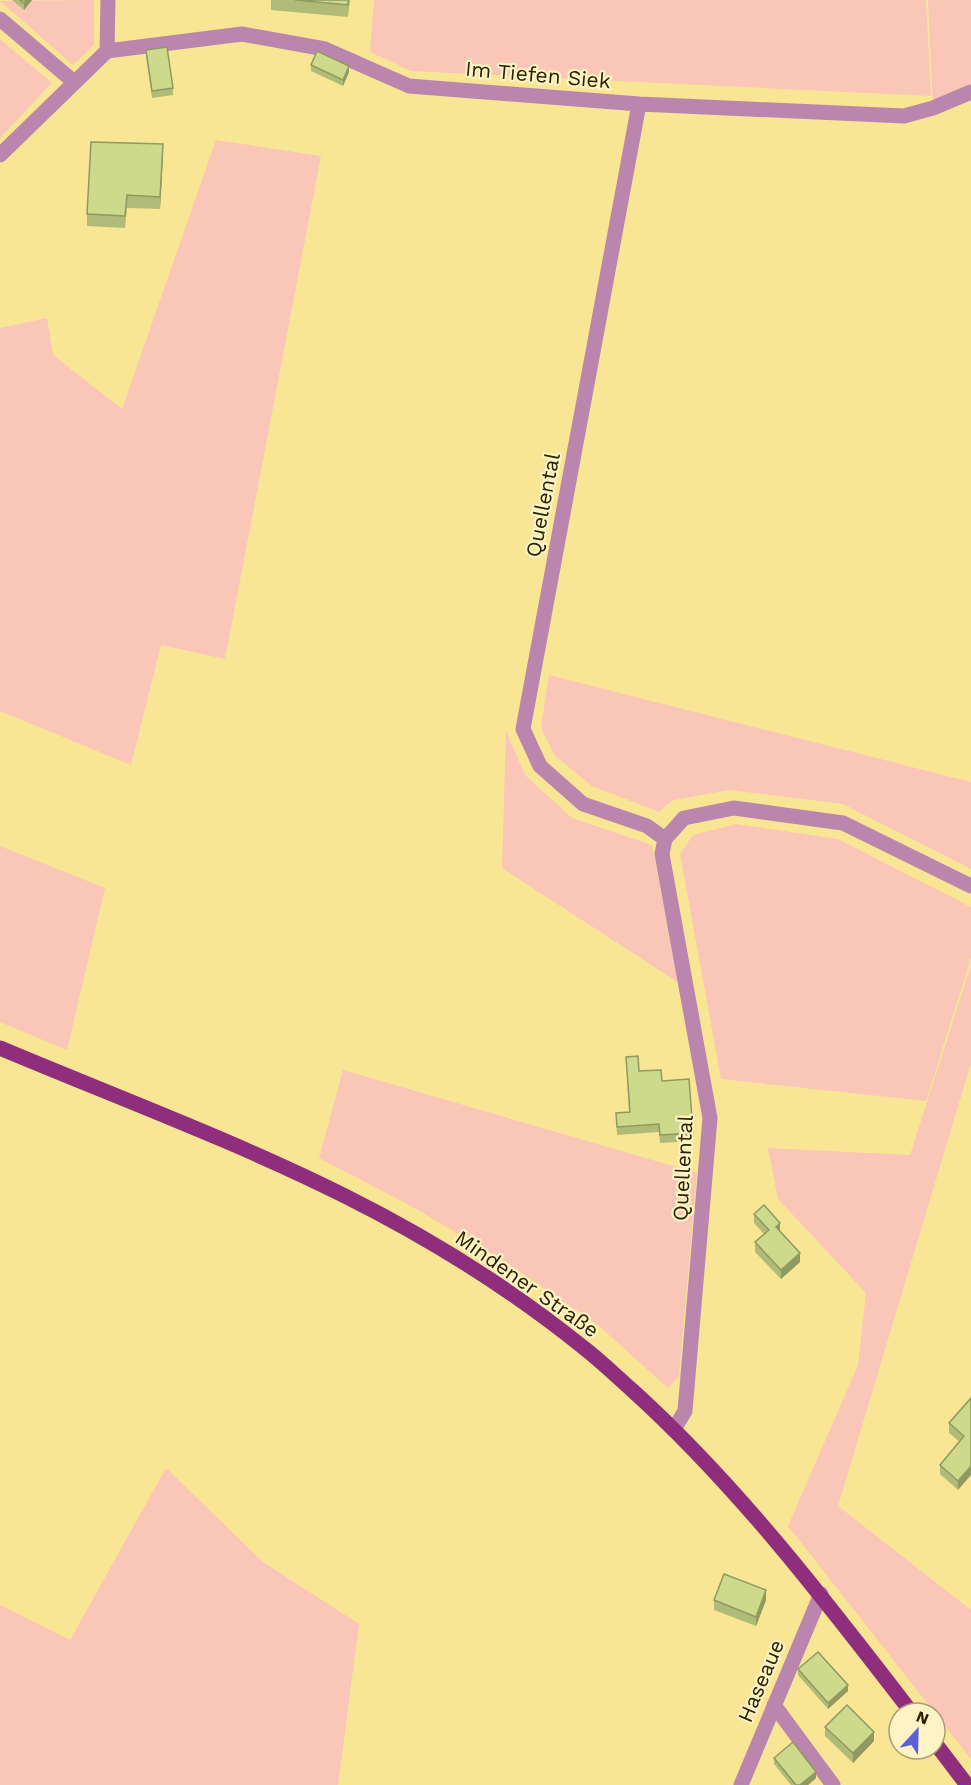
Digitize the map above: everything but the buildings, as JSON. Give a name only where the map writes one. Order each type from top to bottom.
[{"type":"main road","name":"Mindener Straße","points":[[0,1048],[253,1154],[346,1197],[434,1245],[518,1298],[586,1349],[674,1429],[821,1594],[903,1701]]},
{"type":"main road","points":[[947,1759],[967,1785]]},
{"type":"street","points":[[0,154],[107,51],[108,0]]},
{"type":"street","points":[[0,19],[74,82]]},
{"type":"street","name":"Im Tiefen Siek","points":[[107,51],[242,34],[326,49],[409,86],[639,104],[904,116],[933,108],[971,92]]},
{"type":"street","name":"Quellental","points":[[639,104],[523,729],[540,766],[583,804],[647,826],[665,839],[662,854],[710,1118],[685,1411],[674,1429]]},
{"type":"street","points":[[665,839],[684,818],[734,808],[843,823],[971,886]]},
{"type":"street","name":"Haseaue","points":[[741,1785],[821,1594]]},
{"type":"street","points":[[774,1705],[833,1785]]},
{"type":"shaded area","points":[[94,0],[94,45],[73,65],[0,1]]},
{"type":"shaded area","points":[[374,0],[926,0],[931,96],[411,71],[370,52]]},
{"type":"shaded area","points":[[928,0],[971,0],[971,92],[933,108]]},
{"type":"shaded area","points":[[0,39],[52,83],[0,138]]},
{"type":"shaded area","points":[[216,140],[321,156],[225,659],[161,645],[131,765],[0,711],[0,328],[47,318],[53,355],[122,409]]},
{"type":"shaded area","points":[[549,675],[971,782],[971,869],[843,804],[729,790],[673,800],[659,812],[592,786],[554,755],[541,727]]},
{"type":"shaded area","points":[[506,731],[525,775],[572,818],[652,845],[679,983],[502,868]]},
{"type":"shaded area","points":[[736,824],[838,839],[971,907],[971,958],[926,1101],[721,1079],[680,854],[693,835]]},
{"type":"shaded area","points":[[0,846],[105,888],[67,1050],[0,1022]]},
{"type":"shaded area","points":[[971,965],[971,1063],[838,1506],[971,1610],[971,1759],[947,1728],[947,1701],[925,1701],[788,1526],[858,1365],[866,1293],[778,1199],[768,1148],[910,1155]]},
{"type":"shaded area","points":[[343,1070],[697,1173],[679,1376],[668,1388],[599,1326],[504,1261],[411,1206],[319,1158]]},
{"type":"shaded area","points":[[166,1468],[263,1562],[359,1624],[338,1785],[0,1785],[0,1605],[70,1640]]}]
